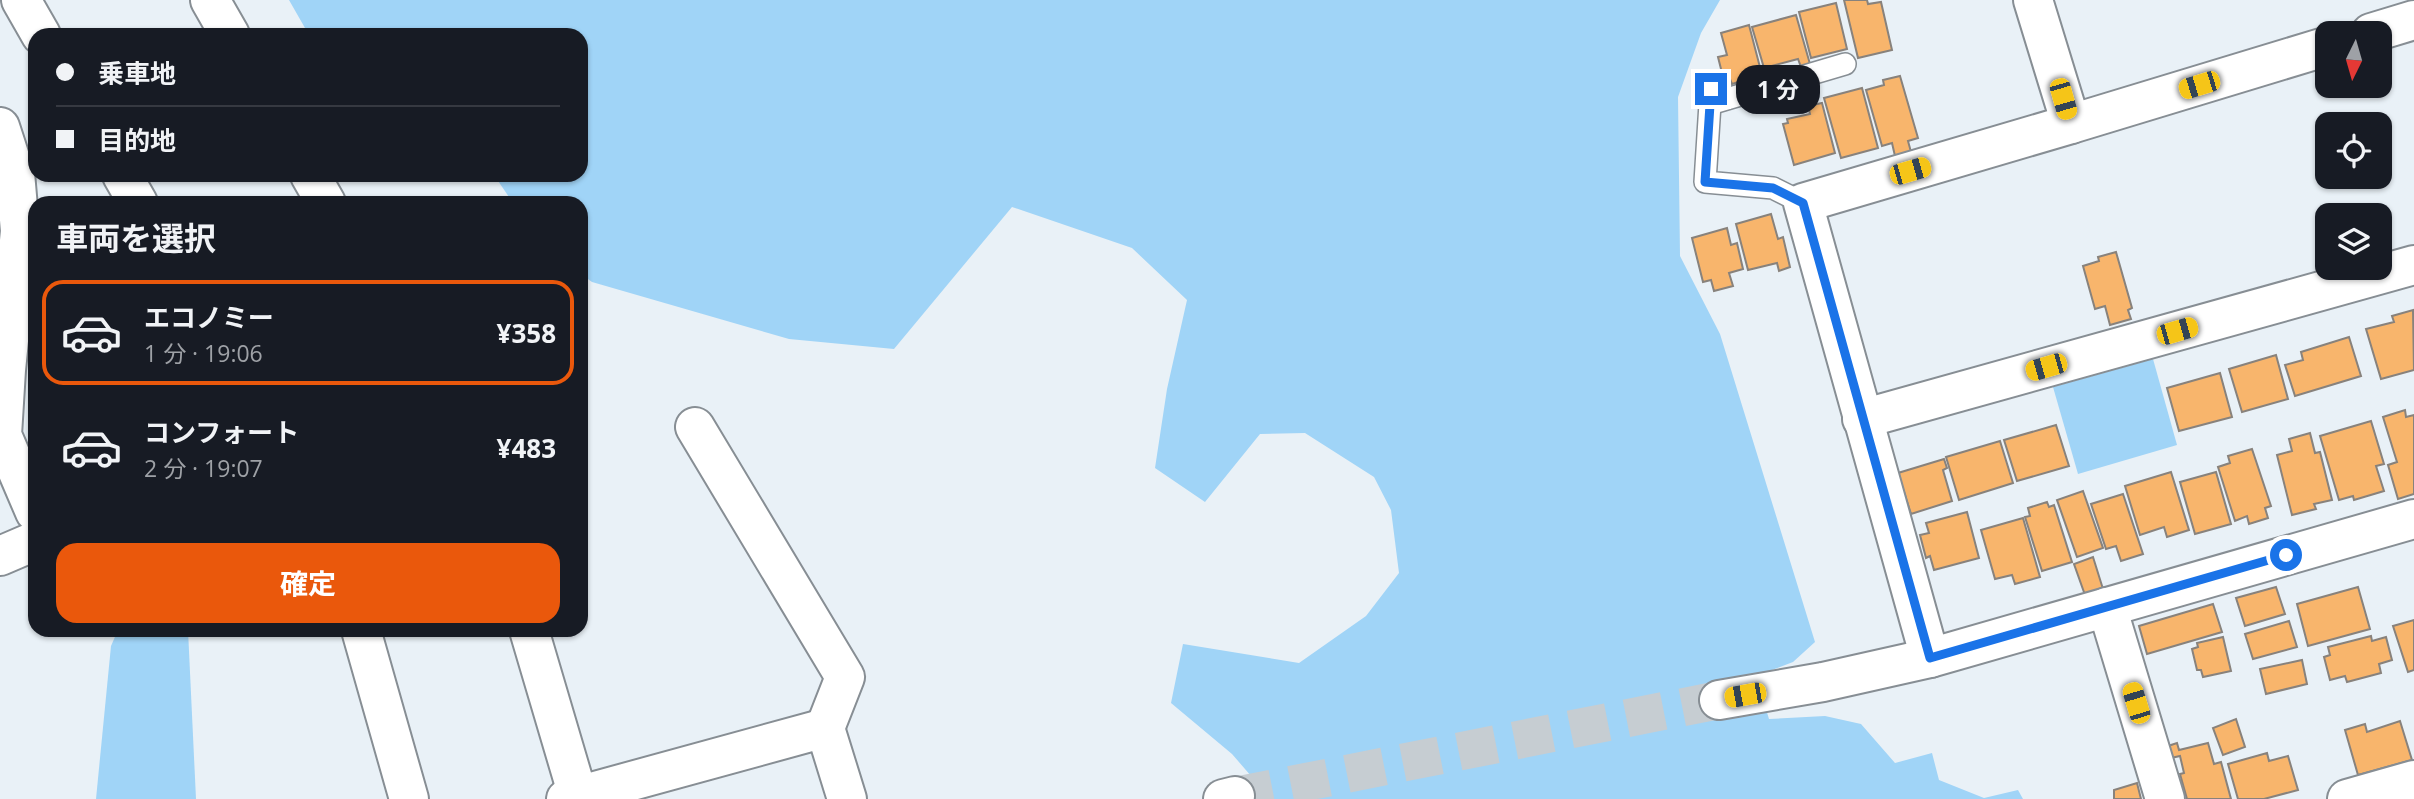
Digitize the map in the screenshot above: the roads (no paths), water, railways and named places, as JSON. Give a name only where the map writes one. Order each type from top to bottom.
[{"type":"street","points":[[21,0],[37,28]]},
{"type":"street","points":[[210,0],[226,28]]},
{"type":"street","points":[[2034,0],[2071,124]]},
{"type":"street","points":[[2392,27],[2414,20]]},
{"type":"street","points":[[1930,658],[1861,419],[1803,203],[2315,50]]},
{"type":"street","points":[[0,127],[15,173],[20,231],[2,435],[28,496]]},
{"type":"street","points":[[1861,419],[2414,265]]},
{"type":"street","points":[[695,427],[845,677],[825,728],[847,799]]},
{"type":"street","points":[[1719,700],[1823,682],[1930,658],[2414,519]]},
{"type":"street","points":[[0,556],[28,544]]},
{"type":"street","points":[[2107,607],[2165,799]]},
{"type":"street","points":[[362,637],[409,799]]},
{"type":"street","points":[[531,637],[572,797],[825,728]]},
{"type":"street","points":[[2347,799],[2414,780]]},
{"type":"lane","points":[[1803,203],[1773,188],[1705,182],[1711,97],[1845,64]]},
{"type":"tunnel","points":[[1235,796],[1719,700]]}]
